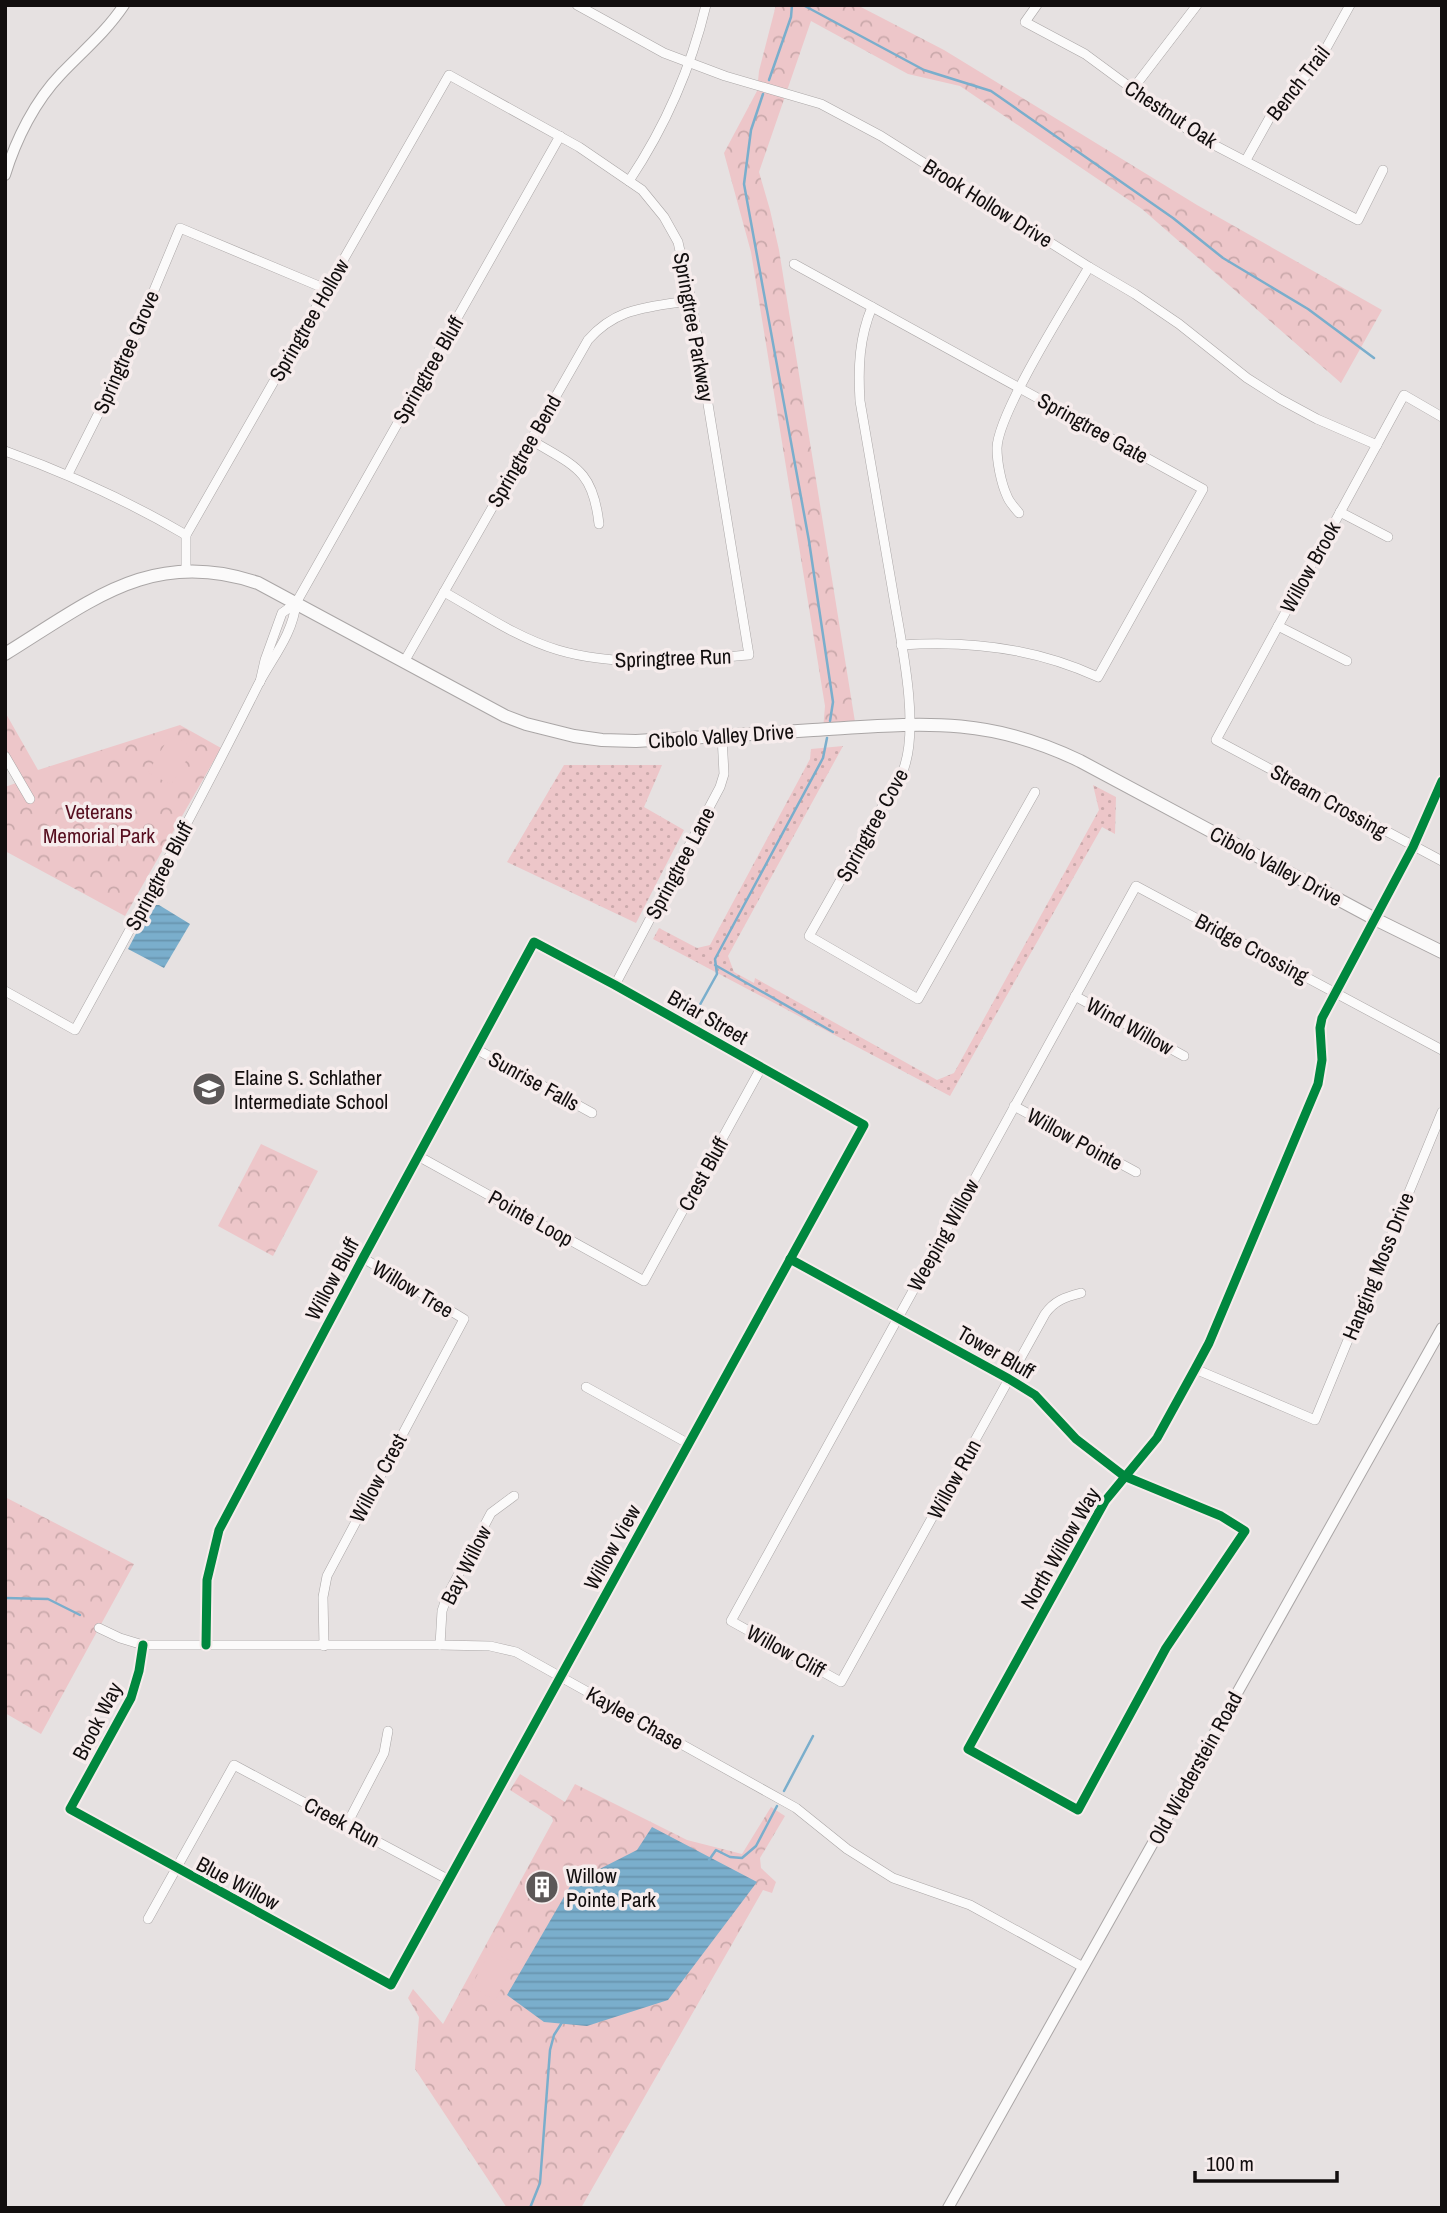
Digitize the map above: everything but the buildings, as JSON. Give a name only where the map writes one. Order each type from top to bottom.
[{"type":"main road","name":"Cibolo Valley Drive","points":[[5,654],[100,596],[127,583],[152,575],[186,570],[239,576],[258,583],[486,707],[550,731],[601,740],[636,741],[911,724],[949,724],[1008,733],[1050,747],[1442,952]]},
{"type":"street","points":[[5,175],[25,128],[49,88],[95,42],[124,5]]},
{"type":"street","name":"Brook Hollow Drive","points":[[577,5],[648,45],[690,63],[802,97],[844,115],[1135,294],[1280,399],[1317,419],[1377,445]]},
{"type":"street","points":[[629,181],[653,143],[690,63],[706,5]]},
{"type":"street","name":"Chestnut Oak","points":[[1037,5],[1025,22],[1085,54],[1195,135],[1358,220],[1383,170]]},
{"type":"street","points":[[1132,90],[1197,5]]},
{"type":"street","name":"Bench Trail","points":[[1246,160],[1274,110],[1318,63],[1350,5]]},
{"type":"street","name":"Springtree Parkway","points":[[449,75],[560,136],[629,181],[654,205],[675,235],[691,300],[748,655]]},
{"type":"street","name":"Springtree Hollow","points":[[186,570],[186,535],[449,75]]},
{"type":"street","name":"Springtree Bluff","points":[[5,991],[75,1030],[230,745],[260,682],[282,613],[296,603],[560,136]]},
{"type":"street","name":"Springtree Grove","points":[[68,474],[122,367],[180,228],[326,289]]},
{"type":"street","name":"Springtree Gate","points":[[794,264],[1203,489],[1098,677],[1066,663],[1013,650],[940,642],[901,645]]},
{"type":"street","points":[[1019,513],[1006,496],[997,447],[1001,430],[1021,388],[1089,267]]},
{"type":"street","name":"Springtree Bend","points":[[404,662],[588,340],[601,325],[628,312],[691,300]]},
{"type":"street","name":"Springtree Cove","points":[[872,307],[861,342],[858,377],[860,401],[901,645],[911,724],[911,750],[904,768],[809,936],[918,999],[1035,792]]},
{"type":"street","name":"Willow Brook","points":[[1216,740],[1404,395],[1442,417]]},
{"type":"street","points":[[531,440],[573,466],[587,479],[596,498],[599,524]]},
{"type":"street","points":[[5,451],[68,474],[154,516],[186,535]]},
{"type":"street","points":[[1340,512],[1388,537]]},
{"type":"street","name":"Springtree Run","points":[[444,592],[498,623],[544,645],[583,656],[629,661],[748,655]]},
{"type":"street","points":[[1278,626],[1347,661]]},
{"type":"street","name":"Springtree Lane","points":[[615,985],[720,788],[724,774],[722,736]]},
{"type":"street","name":"Stream Crossing","points":[[1216,740],[1442,862]]},
{"type":"street","points":[[5,756],[30,799]]},
{"type":"street","name":"North Willow Way","points":[[1245,1531],[1166,1648],[1078,1810],[968,1749],[1105,1501],[1157,1438],[1214,1331],[1318,1084],[1322,1060],[1322,1018],[1413,847],[1442,780]]},
{"type":"street","name":"Bridge Crossing","points":[[1136,886],[1442,1050]]},
{"type":"street","name":"Weeping Willow","points":[[731,1621],[1136,886]]},
{"type":"street","name":"Briar Street","points":[[534,942],[863,1125]]},
{"type":"street","name":"Willow Bluff","points":[[206,1645],[207,1580],[219,1530],[362,1258],[534,942]]},
{"type":"street","name":"Wind Willow","points":[[1075,996],[1184,1056]]},
{"type":"street","name":"Sunrise Falls","points":[[476,1049],[592,1113]]},
{"type":"street","name":"Crest Bluff","points":[[644,1281],[761,1068]]},
{"type":"street","name":"Willow Pointe","points":[[1014,1106],[1136,1172]]},
{"type":"street","name":"Hanging Moss Drive","points":[[1195,1369],[1315,1420],[1442,1112]]},
{"type":"street","name":"Willow View","points":[[391,1985],[863,1125]]},
{"type":"street","name":"Pointe Loop","points":[[418,1156],[644,1281]]},
{"type":"street","name":"Willow Tree","points":[[362,1258],[464,1319]]},
{"type":"street","name":"Tower Bluff","points":[[790,1259],[1035,1395],[1076,1439],[1124,1476],[1221,1516],[1245,1531]]},
{"type":"street","name":"Willow Run","points":[[841,1682],[1050,1306],[1061,1298],[1081,1293]]},
{"type":"street","name":"Willow Crest","points":[[324,1646],[323,1597],[327,1576],[464,1319]]},
{"type":"street","name":"Old Wiederstein Road","points":[[948,2208],[1442,1328]]},
{"type":"street","points":[[586,1387],[689,1444]]},
{"type":"street","name":"Bay Willow","points":[[440,1645],[442,1611],[446,1596],[491,1513],[514,1496]]},
{"type":"street","name":"Willow Cliff","points":[[731,1621],[841,1682]]},
{"type":"street","name":"Kaylee Chase","points":[[99,1628],[143,1645],[440,1645],[503,1648],[516,1652],[788,1803],[848,1849],[892,1878],[970,1905],[1083,1967]]},
{"type":"street","name":"Brook Way","points":[[70,1809],[131,1698],[143,1645]]},
{"type":"street","points":[[347,1824],[384,1753],[387,1731]]},
{"type":"street","name":"Creek Run","points":[[176,1869],[234,1765],[449,1880]]},
{"type":"street","name":"Blue Willow","points":[[70,1809],[391,1985]]},
{"type":"street","points":[[148,1919],[176,1869]]},
{"type":"green space","points":[[776,5],[857,5],[944,50],[1197,205],[1382,310],[1341,383],[1142,209],[960,86],[908,74],[811,21],[759,172],[779,250],[856,728],[823,730],[825,706],[751,252],[724,153],[757,91],[759,71]]},
{"type":"green space","name":"Veterans Memorial Park","points":[[5,712],[38,770],[180,725],[221,748],[125,916],[5,851],[5,787],[16,783],[5,765]]},
{"type":"green space","points":[[171,734],[194,748],[171,785],[148,772]]},
{"type":"green space","points":[[843,746],[728,956],[734,972],[754,983],[755,978],[937,1080],[954,1073],[1099,810],[1093,785],[1116,797],[1115,834],[1102,827],[950,1096],[653,939],[659,928],[697,948],[710,945],[810,759],[811,749]]},
{"type":"green space","points":[[564,765],[662,765],[644,807],[684,830],[636,923],[507,862]]},
{"type":"green space","points":[[261,1144],[318,1171],[273,1256],[218,1226]]},
{"type":"green space","points":[[5,1497],[134,1564],[41,1734],[5,1713]]},
{"type":"green space","points":[[520,1774],[565,1802],[575,1784],[687,1840],[742,1854],[771,1807],[785,1816],[760,1858],[761,1868],[776,1882],[772,1893],[763,1890],[581,2208],[507,2208],[415,2069],[419,2017],[408,1998],[413,1989],[443,2024],[553,1821],[552,1817],[510,1790]]},
{"type":"green space","points":[[490,1951],[515,1963],[495,2000],[471,1987]]},
{"type":"water","points":[[151,905],[159,905],[190,924],[164,968],[128,949]]},
{"type":"water","points":[[652,1827],[757,1882],[668,2000],[587,2026],[544,2022],[507,1995],[572,1883],[637,1850]]},
{"type":"waterway","points":[[769,80],[791,17],[792,5]]},
{"type":"waterway","points":[[803,5],[924,70],[991,91],[1173,218],[1223,258],[1308,309],[1374,358]]},
{"type":"waterway","points":[[763,94],[751,130],[744,184],[809,541],[833,702],[830,721]]},
{"type":"waterway","points":[[692,1019],[717,974],[715,959],[823,758],[827,738]]},
{"type":"waterway","points":[[715,965],[833,1032]]},
{"type":"waterway","points":[[5,1598],[48,1599],[80,1615]]},
{"type":"waterway","points":[[784,1791],[813,1736]]},
{"type":"waterway","points":[[709,1860],[716,1850],[730,1857],[742,1858],[756,1846],[777,1806]]},
{"type":"waterway","points":[[530,2208],[540,2183],[550,2050],[554,2035],[563,2021]]},
{"type":"cycle path","points":[[790,1259],[1035,1395],[1076,1439],[1124,1476],[1221,1516],[1245,1531],[1166,1648],[1078,1810],[968,1749],[1105,1501],[1157,1438],[1209,1343],[1318,1084],[1322,1060],[1322,1018],[1413,847],[1442,781]]},
{"type":"cycle path","points":[[143,1645],[131,1698],[70,1809],[391,1985],[864,1125],[534,942],[219,1530],[207,1580],[206,1645]]},
{"type":"place","name":"Elaine S. Schlather Intermediate School","points":[[209,1089]]},
{"type":"place","name":"Willow Pointe Park","points":[[542,1887]]}]
